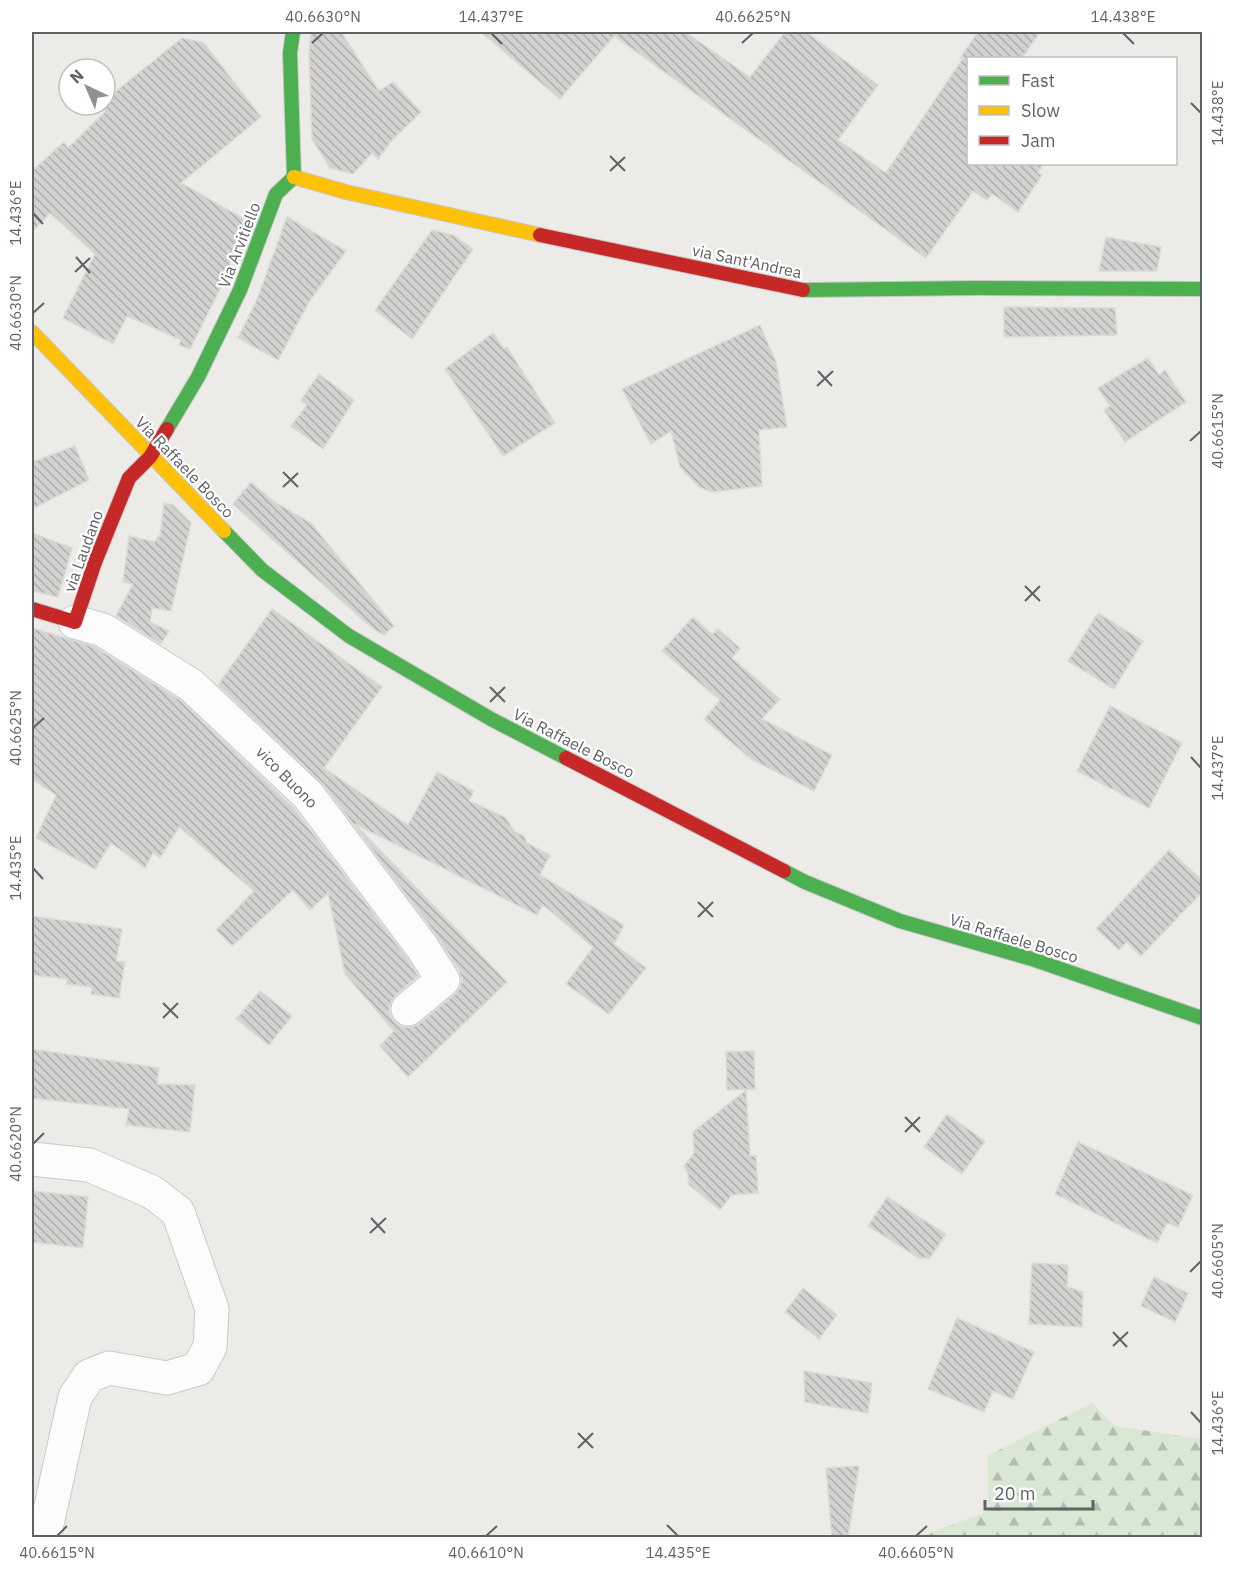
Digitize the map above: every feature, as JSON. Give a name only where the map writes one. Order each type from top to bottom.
[{"type":"street","points":[[293,32],[290,53],[294,177]]},
{"type":"street","name":"via Sant'Andrea","points":[[294,177],[346,192],[800,290],[1203,289]]},
{"type":"street","name":"Via Arvitiello","points":[[150,457],[198,377],[240,290],[276,194],[294,177]]},
{"type":"street","name":"Via Raffaele Bosco","points":[[32,332],[150,457],[271,576],[349,636],[491,719],[805,882],[900,921],[1032,959],[1203,1018]]},
{"type":"street","name":"via Laudano","points":[[75,622],[95,562],[129,478],[150,457]]},
{"type":"street","points":[[32,609],[75,622]]},
{"type":"street","name":"vico Buono","points":[[75,622],[103,630],[191,685],[308,795],[423,947],[443,980],[408,1009]]},
{"type":"street","points":[[32,1159],[89,1165],[152,1192],[178,1212],[212,1309],[210,1347],[198,1369],[167,1378],[109,1368],[88,1376],[75,1397],[45,1533],[32,1537]]},
{"type":"green space","points":[[1092,1403],[1115,1426],[1202,1439],[1202,1537],[919,1537],[989,1511],[987,1456]]},
{"type":"building","points":[[311,32],[341,32],[379,91],[393,82],[421,112],[392,140],[378,159],[372,153],[353,174],[330,168],[312,139],[309,54]]},
{"type":"building","points":[[481,32],[685,32],[750,77],[785,32],[806,32],[878,85],[838,140],[886,173],[978,32],[1040,32],[1023,57],[967,57],[967,165],[1042,165],[1038,173],[1042,175],[1018,212],[992,194],[987,200],[973,191],[926,258],[614,36],[560,99]]},
{"type":"building","points":[[182,38],[204,43],[261,117],[181,183],[246,220],[223,283],[190,349],[179,345],[181,340],[127,316],[113,344],[63,318],[95,254],[50,213],[32,232],[32,171],[64,142],[68,148],[100,117],[117,117],[117,90]]},
{"type":"building","points":[[287,217],[346,251],[309,302],[278,360],[238,338],[258,297]]},
{"type":"building","points":[[432,230],[453,235],[473,249],[412,339],[375,310]]},
{"type":"building","points":[[1106,237],[1161,247],[1157,271],[1099,271]]},
{"type":"building","points":[[1004,307],[1115,308],[1117,335],[1004,337]]},
{"type":"building","points":[[760,325],[776,362],[787,427],[759,430],[762,486],[711,492],[699,487],[680,467],[671,431],[651,444],[622,389]]},
{"type":"building","points":[[493,333],[504,349],[507,347],[555,423],[503,456],[445,369]]},
{"type":"building","points":[[1148,358],[1159,375],[1165,370],[1186,402],[1125,442],[1104,410],[1110,406],[1098,388]]},
{"type":"building","points":[[319,374],[354,400],[323,449],[291,426],[307,405],[301,400]]},
{"type":"building","points":[[75,446],[89,480],[32,509],[32,462]]},
{"type":"building","points":[[251,482],[273,501],[311,523],[394,626],[384,635],[373,629],[233,504]]},
{"type":"building","points":[[164,503],[173,505],[191,523],[171,611],[152,608],[150,622],[169,631],[161,644],[116,616],[133,584],[123,582],[129,536],[155,542],[158,536],[160,537]]},
{"type":"building","points":[[32,533],[72,548],[58,597],[32,591]]},
{"type":"building","points":[[272,609],[382,687],[324,768],[408,825],[437,772],[474,791],[469,801],[505,817],[515,832],[524,836],[527,843],[550,855],[540,875],[624,925],[614,944],[646,968],[609,1014],[566,984],[593,947],[543,905],[537,915],[355,824],[507,982],[408,1077],[380,1046],[394,1031],[345,974],[328,893],[310,910],[293,890],[232,946],[216,930],[254,891],[179,827],[160,858],[153,853],[145,868],[111,843],[95,869],[36,838],[56,795],[32,779],[32,628],[95,647],[180,700],[294,808],[407,958],[418,976],[391,1002],[389,1012],[394,1021],[402,1027],[412,1027],[455,994],[460,988],[462,979],[459,970],[437,936],[323,784],[218,685]]},
{"type":"building","points":[[1098,613],[1143,641],[1114,689],[1068,661]]},
{"type":"building","points":[[693,617],[712,634],[718,629],[740,648],[732,658],[780,699],[762,719],[832,755],[814,791],[751,759],[704,719],[720,700],[662,651]]},
{"type":"building","points":[[1110,706],[1182,743],[1149,808],[1077,771]]},
{"type":"building","points":[[1169,850],[1203,881],[1203,891],[1141,956],[1127,942],[1119,950],[1096,929]]},
{"type":"building","points":[[32,916],[122,929],[116,961],[125,962],[119,998],[91,994],[92,987],[66,984],[67,979],[32,975]]},
{"type":"building","points":[[260,991],[292,1016],[269,1045],[236,1019]]},
{"type":"building","points":[[32,1049],[159,1068],[157,1084],[195,1085],[190,1132],[126,1125],[129,1109],[32,1098]]},
{"type":"building","points":[[754,1051],[755,1089],[727,1090],[726,1052]]},
{"type":"building","points":[[746,1090],[750,1156],[756,1156],[758,1193],[732,1195],[720,1210],[689,1185],[688,1174],[684,1166],[694,1153],[693,1132]]},
{"type":"building","points":[[947,1114],[985,1141],[962,1174],[924,1147]]},
{"type":"building","points":[[1078,1142],[1193,1195],[1178,1227],[1167,1223],[1157,1243],[1055,1194]]},
{"type":"building","points":[[32,1191],[88,1197],[83,1248],[32,1242]]},
{"type":"building","points":[[887,1197],[946,1234],[930,1258],[919,1258],[868,1226]]},
{"type":"building","points":[[1032,1263],[1068,1265],[1067,1287],[1083,1292],[1082,1327],[1029,1324]]},
{"type":"building","points":[[1154,1277],[1188,1293],[1175,1322],[1141,1306]]},
{"type":"building","points":[[803,1288],[837,1315],[819,1339],[785,1312]]},
{"type":"building","points":[[957,1318],[1034,1352],[1013,1399],[993,1391],[984,1412],[928,1389]]},
{"type":"building","points":[[804,1371],[872,1383],[868,1413],[805,1402]]},
{"type":"building","points":[[859,1466],[848,1538],[832,1538],[826,1468]]},
{"type":"traffic: fast","points":[[167,429],[198,377],[240,290],[276,194],[294,177],[290,53],[293,32]]},
{"type":"traffic: fast","points":[[803,290],[1202,289]]},
{"type":"traffic: fast","points":[[224,531],[262,570],[349,636],[491,719],[566,758]]},
{"type":"traffic: fast","points":[[784,871],[900,921],[1032,959],[1202,1018]]},
{"type":"traffic: slow","points":[[294,177],[346,192],[540,235]]},
{"type":"traffic: slow","points":[[32,332],[224,531]]},
{"type":"traffic: jam","points":[[540,235],[803,290]]},
{"type":"traffic: jam","points":[[32,609],[75,622],[95,562],[129,478],[150,457],[167,429]]},
{"type":"traffic: jam","points":[[566,758],[784,871]]}]
